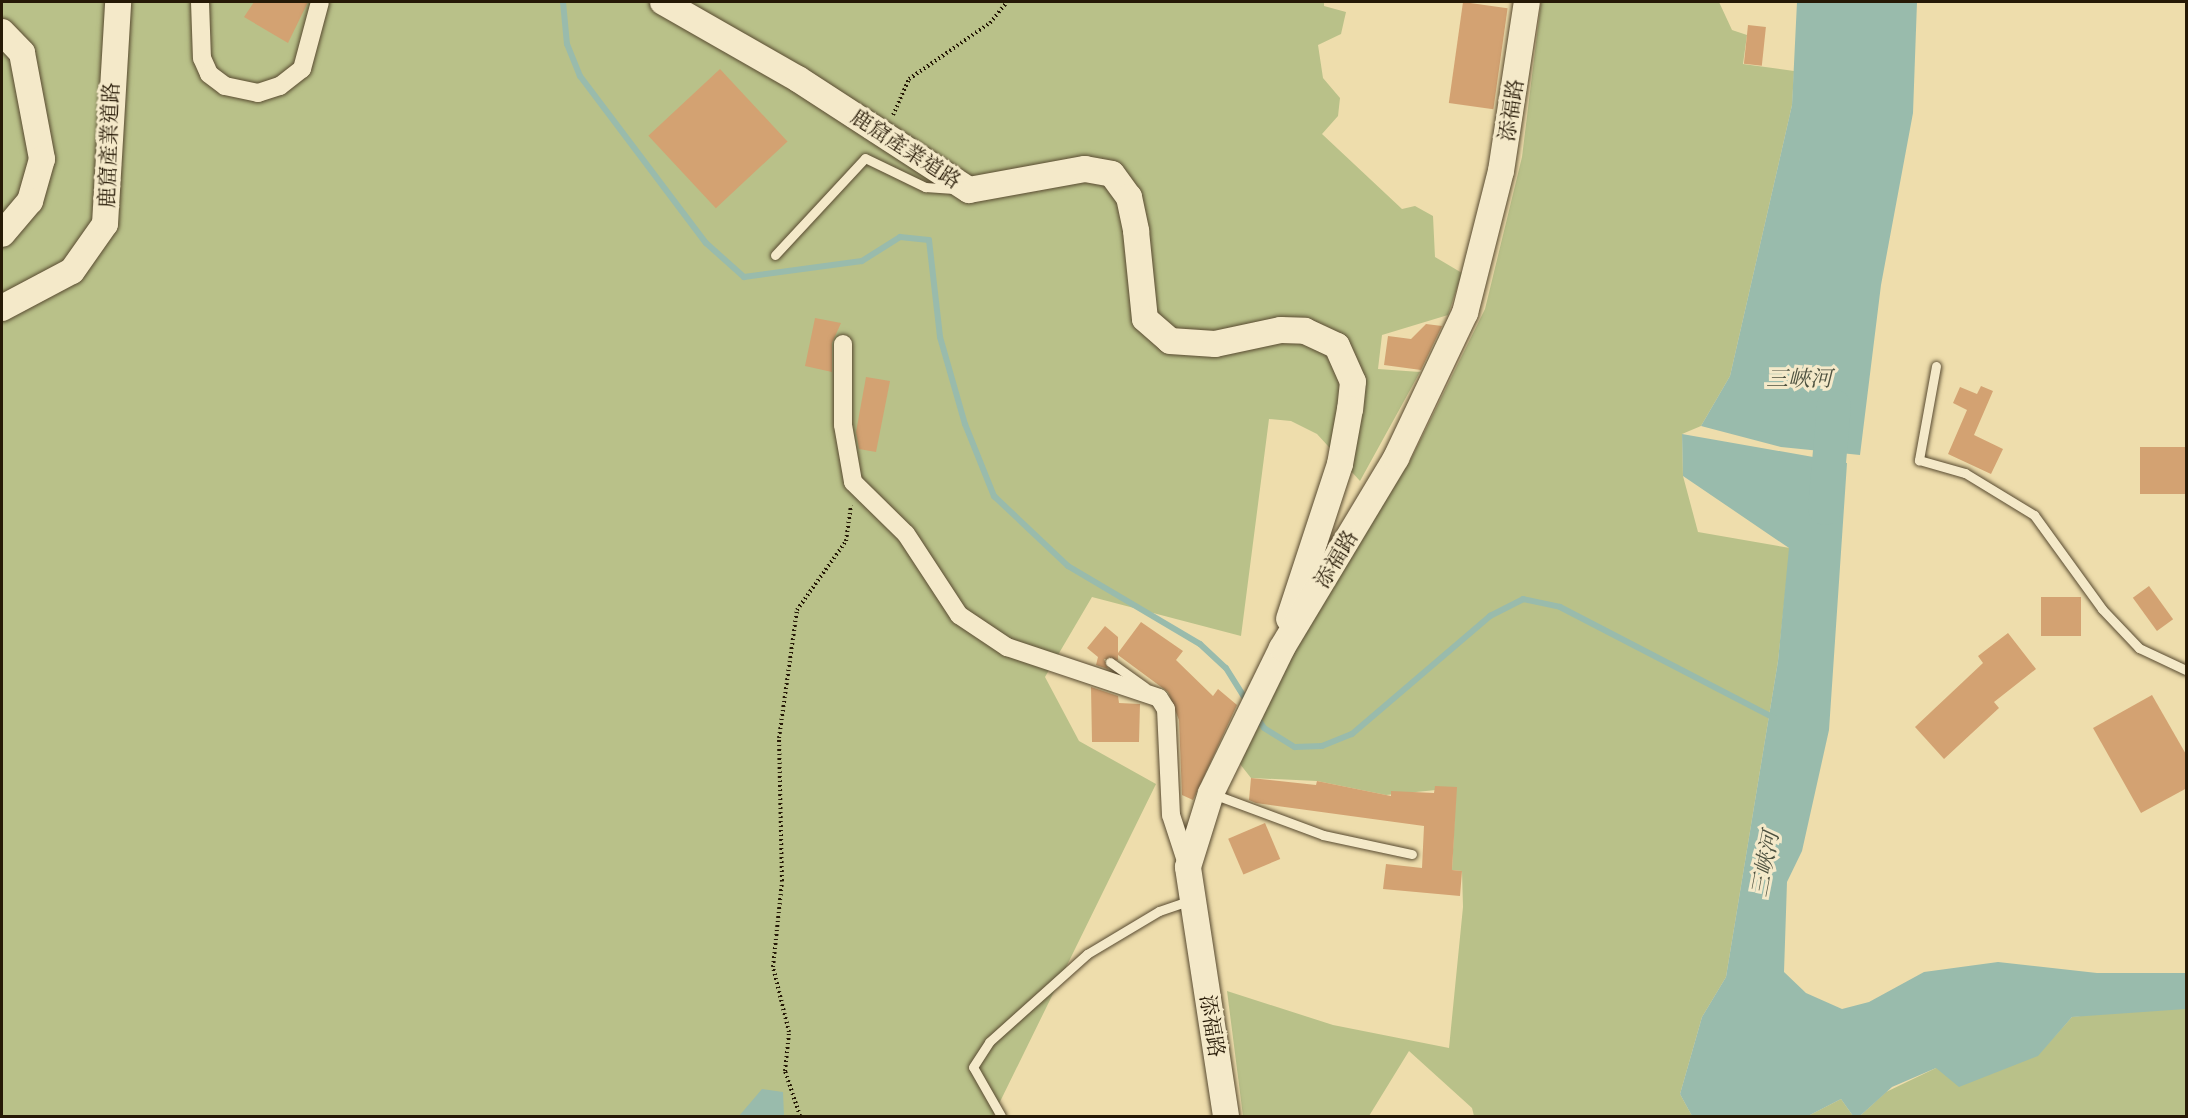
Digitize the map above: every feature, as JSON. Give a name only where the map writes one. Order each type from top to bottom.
[{"type":"street","name":"鹿窟產業道路","points":[[2,308],[72,272],[105,224],[118,2]]},
{"type":"street","points":[[200,2],[202,58],[209,74],[225,86],[258,93],[280,86],[302,69],[320,2]]},
{"type":"street","name":"鹿窟產業道路","points":[[663,2],[889,137],[969,190],[1085,169],[1112,174],[1129,197],[1145,319],[1155,330],[1185,346],[1281,330],[1305,332],[1337,346],[1353,382],[1340,464],[1282,648]]},
{"type":"street","name":"添福路","points":[[1226,1116],[1191,900],[1188,867],[1211,793],[1282,648],[1396,458],[1465,313],[1501,171],[1527,2]]},
{"type":"street","points":[[2,32],[22,53],[42,159],[30,201],[2,234]]},
{"type":"street","points":[[843,344],[843,425],[852,482],[906,534],[959,615],[985,635],[1051,663],[1159,698],[1166,709],[1171,814],[1188,867]]},
{"type":"lane","points":[[775,255],[865,158],[925,187],[969,190]]},
{"type":"lane","points":[[1936,366],[1919,460],[1965,473],[2034,515],[2102,609],[2139,648],[2187,670]]},
{"type":"lane","points":[[1110,662],[1159,698]]},
{"type":"lane","points":[[1211,793],[1323,836],[1412,854]]},
{"type":"lane","points":[[1001,1116],[975,1075],[976,1058],[988,1042],[1087,954],[1159,911],[1191,900]]},
{"type":"path","points":[[889,137],[899,92],[909,79],[990,23],[1007,2]]},
{"type":"path","points":[[800,1116],[785,1071],[789,1032],[773,967],[782,881],[779,738],[797,610],[846,541],[852,482]]},
{"type":"green space","points":[[2,2],[1324,2],[1324,6],[1346,12],[1341,34],[1318,45],[1323,78],[1340,98],[1338,116],[1322,134],[1402,209],[1415,206],[1433,216],[1435,257],[1462,273],[1448,315],[1382,335],[1378,369],[1420,372],[1360,481],[1317,434],[1291,421],[1269,419],[1241,636],[1092,597],[1045,677],[1079,741],[1156,784],[993,1116],[2,1116]]},
{"type":"green space","points":[[1541,2],[1719,2],[1732,30],[1747,35],[1743,64],[1794,71],[1792,105],[1730,376],[1701,426],[1682,434],[1683,476],[1698,532],[1790,548],[1778,661],[1726,977],[1702,1017],[1680,1094],[1692,1116],[1474,1116],[1472,1108],[1409,1051],[1369,1116],[1243,1116],[1227,991],[1333,1025],[1449,1048],[1463,907],[1462,871],[1452,870],[1456,788],[1386,795],[1317,781],[1251,778],[1240,764],[1302,636],[1411,459],[1485,309],[1522,157]]},
{"type":"green space","points":[[2160,1007],[2186,1009],[2186,1116],[1860,1116],[1886,1092],[1936,1068],[2037,1056],[2072,1017]]},
{"type":"green space","points":[[1841,1099],[1853,1116],[1808,1116]]},
{"type":"water","name":"三峽河","points":[[1797,2],[1917,2],[1913,113],[1881,285],[1860,455],[1781,447],[1701,426],[1730,376],[1792,105]]},
{"type":"water","points":[[1682,434],[1847,463],[1829,730],[1802,851],[1787,882],[1784,972],[1806,993],[1842,1009],[1869,1002],[1924,972],[1998,962],[2097,973],[2186,973],[2186,1009],[2072,1017],[2038,1056],[1959,1087],[1936,1068],[1892,1087],[1860,1116],[1853,1116],[1841,1099],[1808,1116],[1692,1116],[1680,1094],[1702,1017],[1726,977],[1778,661],[1789,548],[1683,476]]},
{"type":"water","points":[[762,1089],[783,1092],[784,1116],[739,1116]]},
{"type":"building","points":[[254,2],[308,2],[288,43],[244,17]]},
{"type":"building","points":[[1463,2],[1508,8],[1493,109],[1449,103]]},
{"type":"building","points":[[1748,25],[1766,27],[1762,66],[1744,64]]},
{"type":"building","points":[[720,69],[788,141],[716,208],[648,136]]},
{"type":"building","points":[[815,318],[841,323],[832,343],[832,372],[805,366]]},
{"type":"building","points":[[1426,324],[1442,326],[1421,370],[1384,365],[1388,336],[1411,339]]},
{"type":"building","points":[[866,377],[890,381],[876,452],[859,449],[856,432]]},
{"type":"building","points":[[1981,386],[1993,391],[1974,435],[2003,449],[1991,474],[1948,454],[1967,410],[1953,403],[1960,387],[1977,394]]},
{"type":"building","points":[[2140,447],[2186,447],[2186,494],[2140,494]]},
{"type":"building","points":[[2149,586],[2173,619],[2157,631],[2133,598]]},
{"type":"building","points":[[2041,597],[2081,597],[2081,636],[2041,636]]},
{"type":"building","points":[[1141,622],[1183,651],[1176,660],[1213,696],[1218,689],[1237,705],[1193,800],[1182,795],[1179,720],[1168,692],[1118,655],[1118,660],[1104,659],[1108,669],[1096,665],[1098,657],[1087,648],[1105,626],[1118,637],[1118,653]]},
{"type":"building","points":[[2008,633],[2036,669],[1994,702],[1999,708],[1944,759],[1915,727],[1983,663],[1978,656]]},
{"type":"building","points":[[1091,687],[1118,696],[1119,703],[1140,704],[1139,742],[1092,742]]},
{"type":"building","points":[[2152,695],[2187,756],[2187,788],[2141,813],[2093,728]]},
{"type":"building","points":[[1251,778],[1316,785],[1317,781],[1391,796],[1391,791],[1434,793],[1435,786],[1457,787],[1452,870],[1462,871],[1460,896],[1383,889],[1386,864],[1422,868],[1424,826],[1256,803],[1249,800]]},
{"type":"building","points":[[1265,823],[1280,859],[1243,875],[1228,839]]},
{"type":"waterway","points":[[563,2],[567,44],[580,76],[706,243],[744,277],[862,261],[900,237],[929,240],[940,337],[965,424],[994,496],[1068,566],[1200,644],[1226,668],[1247,702]]},
{"type":"waterway","name":"三峽河","points":[[1825,508],[1834,406]]},
{"type":"waterway","points":[[1256,716],[1264,728],[1295,747],[1322,746],[1352,734],[1490,616],[1523,599],[1560,607],[1774,718]]}]
